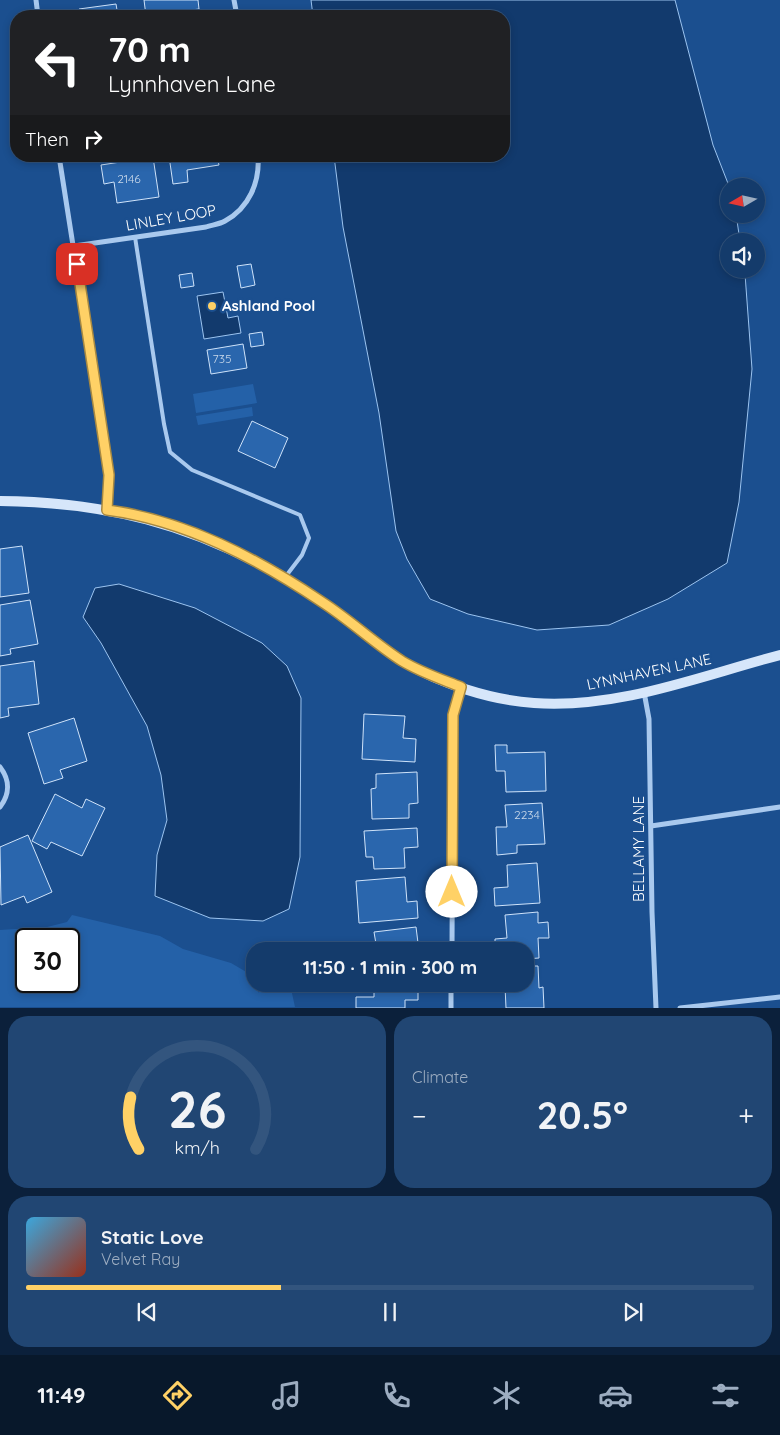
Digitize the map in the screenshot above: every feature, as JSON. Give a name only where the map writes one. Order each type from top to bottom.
[{"type":"street","points":[[60,162],[109,475],[107,510]]},
{"type":"street","name":"LINLEY LOOP","points":[[74,246],[206,226],[225,221],[239,210],[254,191],[259,169],[258,162]]},
{"type":"street","name":"LYNNHAVEN LANE","points":[[0,501],[36,501],[107,510],[158,522],[205,538],[244,555],[324,603],[403,662],[461,687],[496,697],[534,703],[575,702],[644,692],[680,684],[780,655]]},
{"type":"street","points":[[452,942],[453,715],[461,687]]},
{"type":"street","name":"BELLAMY LANE","points":[[644,692],[650,719],[656,1008]]},
{"type":"street","points":[[0,767],[8,781],[8,790],[0,807]]},
{"type":"street","points":[[651,826],[780,807]]},
{"type":"street","points":[[451,992],[451,1008]]},
{"type":"street","points":[[680,1008],[780,997]]},
{"type":"lane","points":[[135,237],[162,415],[170,452],[192,470],[300,515],[310,538],[302,555],[284,578]]},
{"type":"shaded area","points":[[311,0],[675,0],[713,145],[726,178],[720,178],[720,223],[737,223],[739,233],[720,233],[720,278],[745,278],[752,369],[739,502],[727,563],[668,599],[609,625],[537,630],[468,614],[430,599],[407,559],[396,531],[379,413],[343,227],[335,162],[510,162],[510,10],[312,10]]},
{"type":"shaded area","name":"Ashland Pool","points":[[223,292],[228,318],[238,316],[241,333],[204,339],[197,296]]},
{"type":"shaded area","points":[[253,384],[257,403],[196,413],[193,394]]},
{"type":"shaded area","points":[[252,407],[253,416],[198,425],[196,416]]},
{"type":"shaded area","points":[[119,584],[195,608],[262,643],[287,666],[301,698],[300,857],[289,909],[263,921],[210,918],[155,896],[157,855],[167,820],[161,775],[147,726],[101,643],[83,617],[95,588]]},
{"type":"shaded area","points":[[72,915],[160,936],[183,949],[231,963],[246,972],[246,992],[292,992],[295,1007],[0,1007],[0,930],[15,929],[15,993],[80,993],[80,928],[31,928],[47,927],[67,922]]},
{"type":"building","points":[[144,0],[198,0],[199,9],[191,10],[145,10]]},
{"type":"building","points":[[116,4],[117,10],[79,10]]},
{"type":"building","points":[[120,162],[154,162],[159,197],[117,203],[114,182],[104,184],[101,165]]},
{"type":"building","points":[[170,162],[218,162],[219,165],[187,170],[188,182],[173,184]]},
{"type":"building","points":[[251,264],[255,285],[241,288],[237,266]]},
{"type":"building","points":[[192,273],[194,286],[181,288],[179,275]]},
{"type":"building","points":[[262,332],[264,345],[251,347],[249,334]]},
{"type":"building","points":[[243,344],[247,368],[211,374],[207,350]]},
{"type":"building","points":[[252,421],[288,438],[275,468],[238,451]]},
{"type":"building","points":[[22,546],[29,593],[0,597],[0,549]]},
{"type":"building","points":[[30,600],[38,644],[10,649],[11,654],[0,656],[0,605]]},
{"type":"building","points":[[34,661],[39,704],[8,708],[9,716],[0,718],[0,666]]},
{"type":"building","points":[[364,714],[405,716],[403,738],[416,739],[415,762],[362,759]]},
{"type":"building","points":[[74,718],[87,761],[60,770],[63,778],[44,784],[28,733]]},
{"type":"building","points":[[495,745],[507,745],[507,753],[545,752],[546,791],[506,792],[505,771],[496,771]]},
{"type":"building","points":[[417,772],[418,803],[409,804],[409,818],[372,819],[371,789],[376,788],[376,774]]},
{"type":"building","points":[[55,794],[82,808],[86,799],[105,808],[82,856],[51,842],[47,849],[32,841]]},
{"type":"building","points":[[542,803],[545,844],[517,845],[517,853],[497,855],[496,827],[507,827],[505,805]]},
{"type":"building","points":[[417,828],[418,847],[404,848],[405,868],[374,869],[373,857],[366,857],[364,831]]},
{"type":"building","points":[[28,835],[52,892],[27,903],[24,896],[1,905],[0,847]]},
{"type":"building","points":[[537,863],[540,903],[495,906],[494,888],[508,887],[507,865]]},
{"type":"building","points":[[405,877],[407,902],[417,901],[418,918],[359,923],[356,881]]},
{"type":"building","points":[[538,912],[538,923],[548,922],[549,938],[538,938],[539,958],[534,958],[534,942],[495,942],[495,939],[507,938],[505,915]]},
{"type":"building","points":[[416,927],[418,942],[376,942],[374,932]]},
{"type":"building","points":[[534,966],[538,966],[539,988],[543,987],[544,1008],[506,1008],[505,992],[534,992]]},
{"type":"building","points":[[374,992],[418,992],[418,1000],[405,1000],[405,1008],[356,1008],[356,997],[374,997]]},
{"type":"place","name":"Ashland Pool","points":[[212,306]]},
{"type":"route","points":[[77,264],[109,475],[107,510],[167,524],[244,555],[324,603],[403,662],[461,687],[453,715],[452,892]]}]
